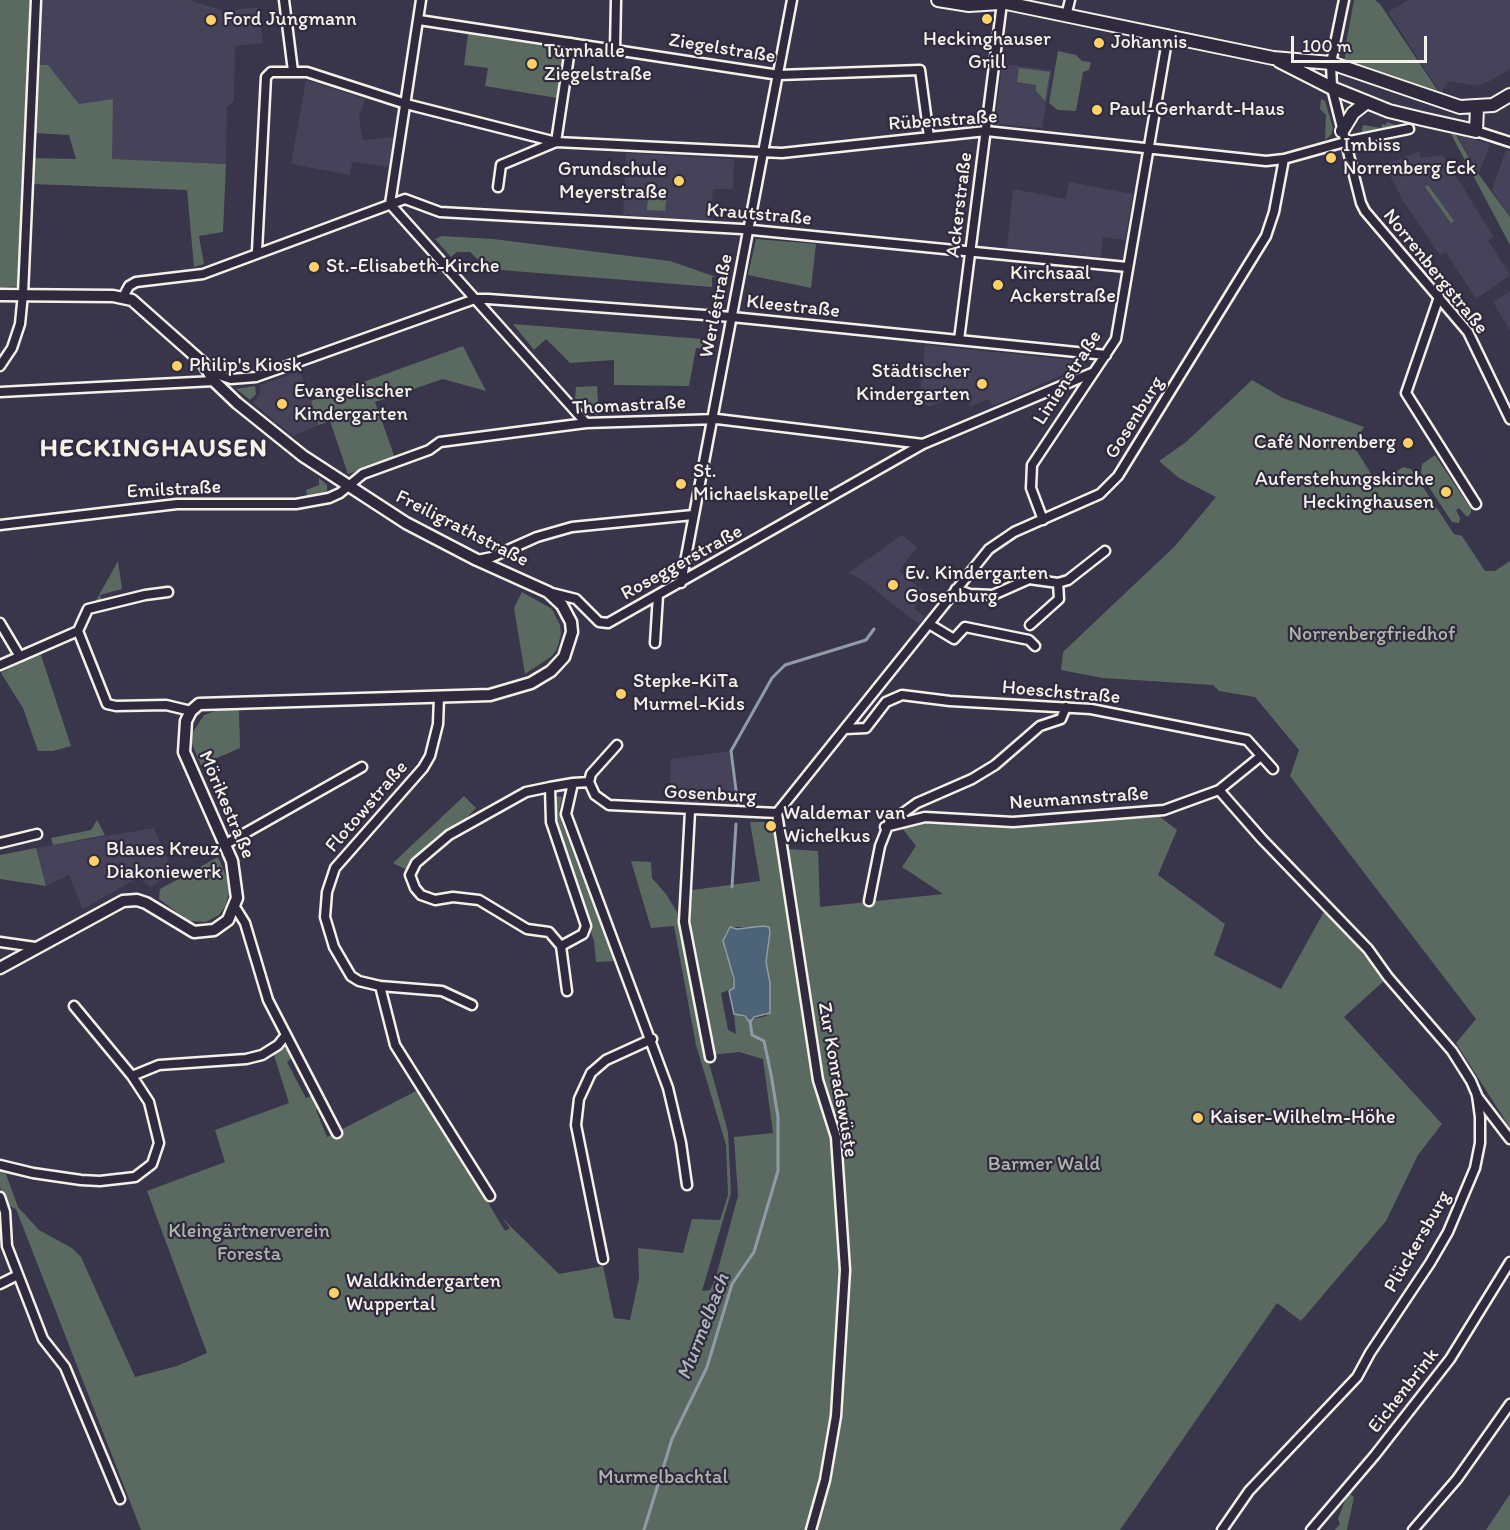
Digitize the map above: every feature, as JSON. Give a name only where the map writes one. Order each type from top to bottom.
[{"type":"main road","points":[[938,0],[969,4],[997,2],[1273,58],[1331,63],[1424,97],[1460,107],[1477,108],[1493,105],[1510,95]]},
{"type":"main road","points":[[1273,58],[1332,88],[1389,111],[1476,131],[1477,108]]},
{"type":"main road","points":[[1344,136],[1353,113],[1367,102]]},
{"type":"street","points":[[0,366],[12,348],[20,324],[23,294],[36,0]]},
{"type":"street","points":[[284,0],[293,71]]},
{"type":"street","points":[[421,0],[390,204],[586,423]]},
{"type":"street","points":[[615,50],[616,0]]},
{"type":"street","name":"Werléstraße","points":[[681,583],[792,0]]},
{"type":"street","points":[[1066,16],[1070,0]]},
{"type":"street","name":"Norrenbergstraße","points":[[1344,0],[1331,63],[1332,88],[1365,211],[1468,332],[1510,419]]},
{"type":"street","name":"Ackerstraße","points":[[959,340],[986,131],[997,2]]},
{"type":"street","name":"Ziegelstraße","points":[[419,20],[779,75],[920,70],[929,136]]},
{"type":"street","name":"Linienstraße","points":[[1043,520],[1030,488],[1032,465],[1116,339],[1168,35]]},
{"type":"street","points":[[556,142],[571,43]]},
{"type":"street","points":[[257,251],[266,77],[271,72],[307,72],[405,105],[556,142]]},
{"type":"street","name":"Rübenstraße","points":[[556,142],[764,152],[986,131],[1266,161],[1284,159],[1344,136],[1409,129]]},
{"type":"street","points":[[1476,131],[1510,142]]},
{"type":"street","points":[[498,187],[501,165],[556,142]]},
{"type":"street","name":"Gosenburg","points":[[589,782],[595,795],[609,805],[690,811],[777,813],[989,549],[1014,532],[1100,494],[1118,476],[1138,447],[1266,236],[1274,212],[1284,159]]},
{"type":"street","name":"Krautstraße","points":[[123,297],[129,286],[136,282],[203,274],[257,251],[405,199],[440,212],[749,230],[1127,267]]},
{"type":"street","points":[[0,295],[123,297]]},
{"type":"street","name":"Freiligrathstraße","points":[[123,297],[141,306],[261,423],[347,487],[405,523],[477,560],[548,592],[562,605],[571,622],[571,640],[558,664],[531,683],[506,692],[440,697],[216,702],[200,704],[191,711]]},
{"type":"street","points":[[1439,297],[1406,393],[1476,504]]},
{"type":"street","points":[[0,392],[212,377],[231,379],[256,377],[475,299]]},
{"type":"street","name":"Kleestraße","points":[[475,299],[732,317],[1106,355]]},
{"type":"street","name":"Roseggerstraße","points":[[548,592],[576,599],[603,623],[681,583],[923,444],[1092,373]]},
{"type":"street","name":"Thomastraße","points":[[347,487],[363,474],[429,450],[440,442],[586,423],[712,419],[923,444]]},
{"type":"street","name":"Emilstraße","points":[[0,525],[177,504],[296,504],[329,498],[347,487]]},
{"type":"street","points":[[477,560],[492,557],[537,537],[572,527],[693,515]]},
{"type":"street","points":[[956,589],[970,594],[993,596],[1029,579],[1058,583],[1068,580],[1105,551]]},
{"type":"street","points":[[1030,625],[1059,599],[1058,583]]},
{"type":"street","points":[[0,665],[78,631],[88,609],[168,592]]},
{"type":"street","points":[[655,643],[658,595]]},
{"type":"street","points":[[0,623],[19,655]]},
{"type":"street","points":[[929,624],[954,639],[965,627],[1029,640],[1035,646]]},
{"type":"street","points":[[78,631],[107,704],[116,706],[166,705],[191,711]]},
{"type":"street","name":"Hoeschstraße","points":[[844,729],[866,728],[886,702],[902,695],[950,701],[1109,711],[1240,737],[1246,740],[1273,770]]},
{"type":"street","name":"Flotowstraße","points":[[440,697],[436,738],[423,768],[335,868],[327,892],[327,927],[351,976],[365,984],[442,992],[472,1005]]},
{"type":"street","points":[[869,901],[885,827],[901,812],[972,779],[995,765],[1040,726],[1061,718],[1066,707]]},
{"type":"street","name":"Mörikestraße","points":[[191,711],[183,731],[184,752],[226,844],[235,871],[235,907]]},
{"type":"street","points":[[567,991],[561,946],[549,932],[526,929],[479,900],[453,897],[435,900],[421,895],[410,876],[416,863],[449,835],[510,799],[526,792],[589,782],[591,774],[617,745]]},
{"type":"street","name":"Neumannstraße","points":[[885,827],[925,817],[1013,822],[1164,810],[1219,790],[1261,756]]},
{"type":"street","points":[[226,844],[362,767]]},
{"type":"street","points":[[573,783],[566,814],[652,1039],[681,1143],[687,1185]]},
{"type":"street","points":[[550,787],[551,822],[586,926],[583,934],[561,946]]},
{"type":"street","name":"Plückersburg","points":[[1219,790],[1262,839],[1368,949],[1388,977],[1452,1051],[1477,1095],[1480,1143],[1475,1168],[1457,1212],[1430,1263],[1357,1377],[1249,1491],[1222,1530]]},
{"type":"street","points":[[690,811],[684,922],[710,1057]]},
{"type":"street","name":"Zur Konradswüste","points":[[777,813],[818,1080],[837,1144],[845,1270],[836,1416],[825,1480],[811,1530]]},
{"type":"street","points":[[0,843],[37,834]]},
{"type":"street","points":[[0,968],[123,901],[137,900],[146,903],[194,932],[204,933],[222,925],[235,907],[245,923],[268,1000],[337,1133]]},
{"type":"street","points":[[0,942],[35,947]]},
{"type":"street","points":[[380,986],[395,1045],[490,1196]]},
{"type":"street","points":[[0,1165],[60,1178],[100,1181],[124,1179],[145,1171],[157,1154],[159,1143],[149,1102],[132,1076],[74,1006]]},
{"type":"street","points":[[132,1076],[159,1065],[246,1059],[262,1054],[278,1045],[286,1035]]},
{"type":"street","points":[[603,1259],[576,1125],[579,1099],[591,1073],[606,1060],[652,1039]]},
{"type":"street","points":[[1477,1095],[1510,1139]]},
{"type":"street","points":[[0,1197],[5,1212],[7,1246],[43,1339],[65,1367],[120,1499]]},
{"type":"street","name":"Eichenbrink","points":[[1311,1530],[1375,1455],[1450,1359],[1510,1262]]},
{"type":"street","points":[[0,1284],[18,1275]]},
{"type":"street","points":[[1413,1530],[1457,1479],[1510,1404]]},
{"type":"shaded area","points":[[40,0],[189,0],[224,11],[258,7],[263,43],[235,46],[234,101],[227,107],[226,164],[111,159],[79,104],[48,66],[38,65]]},
{"type":"shaded area","points":[[1408,0],[1510,0],[1510,69],[1476,86],[1448,81],[1441,94],[1388,12]]},
{"type":"shaded area","points":[[1002,64],[1052,70],[1042,128],[995,124]]},
{"type":"shaded area","points":[[306,80],[365,99],[359,117],[363,140],[394,137],[389,167],[352,162],[350,175],[291,164]]},
{"type":"shaded area","points":[[1458,135],[1490,144],[1479,174],[1458,137]]},
{"type":"shaded area","points":[[1506,150],[1510,151],[1510,217],[1492,190]]},
{"type":"shaded area","points":[[1419,151],[1421,158],[1443,155],[1494,237],[1488,240],[1510,275],[1476,299],[1446,252],[1440,255],[1403,201],[1385,165]]},
{"type":"shaded area","name":"Grundschule Meyerstraße","points":[[626,153],[734,159],[733,189],[713,189],[711,220],[623,215]]},
{"type":"shaded area","points":[[1069,182],[1133,194],[1125,240],[1103,237],[1101,257],[1007,248],[1013,189],[1066,199]]},
{"type":"shaded area","points":[[1510,291],[1510,331],[1493,302]]},
{"type":"shaded area","name":"Städtischer Kindergarten","points":[[925,345],[1082,361],[1085,365],[992,406],[989,399],[970,407],[968,402],[953,397],[931,406],[919,405]]},
{"type":"shaded area","name":"Evangelischer Kindergarten","points":[[300,371],[319,425],[293,436],[253,403],[260,394],[260,385]]},
{"type":"shaded area","name":"Ev. Kindergarten Gosenburg","points":[[902,535],[917,547],[899,571],[926,593],[914,608],[925,617],[919,624],[859,578],[848,573]]},
{"type":"shaded area","points":[[729,751],[736,806],[669,801],[671,759]]},
{"type":"shaded area","points":[[154,828],[173,871],[151,887],[138,878],[83,909],[69,875],[46,886],[36,848]]},
{"type":"green space","points":[[0,0],[30,0],[19,286],[0,288]]},
{"type":"green space","points":[[1354,0],[1375,0],[1380,4],[1438,91],[1345,60]]},
{"type":"green space","points":[[468,34],[564,49],[557,98],[485,86],[488,68],[464,65]]},
{"type":"green space","points":[[1058,51],[1076,55],[1082,61],[1091,62],[1089,70],[1083,72],[1076,111],[1058,110],[1049,103]]},
{"type":"green space","points":[[38,65],[48,65],[79,104],[113,99],[112,159],[226,164],[223,232],[199,236],[204,264],[194,267],[187,190],[33,184],[34,158],[76,159],[69,135],[35,133]]},
{"type":"green space","points":[[1019,68],[1050,72],[1045,101],[1036,91],[1036,85],[1017,82]]},
{"type":"green space","points":[[1321,99],[1325,101],[1333,128],[1331,135],[1325,140],[1326,115],[1320,109]]},
{"type":"green space","points":[[1387,122],[1401,127],[1361,134],[1363,125],[1381,128],[1382,124],[1386,125]]},
{"type":"green space","points":[[1451,134],[1456,135],[1477,172],[1510,217],[1510,245]]},
{"type":"green space","points":[[1428,185],[1454,221],[1451,223],[1425,187]]},
{"type":"green space","points":[[648,199],[666,200],[665,211],[647,210]]},
{"type":"green space","points":[[442,236],[493,239],[670,261],[716,277],[712,277],[712,287],[488,269],[470,252],[457,252],[451,257],[435,239]]},
{"type":"green space","points":[[756,239],[816,244],[811,288],[748,275]]},
{"type":"green space","points":[[513,324],[715,340],[713,349],[696,348],[689,386],[614,385],[614,360],[570,363],[546,339],[534,350]]},
{"type":"green space","points":[[463,346],[486,391],[443,379],[375,402],[395,458],[348,474],[330,421],[319,425],[311,401]]},
{"type":"green space","name":"Norrenbergfriedhof","points":[[1252,380],[1283,398],[1364,427],[1353,445],[1375,480],[1386,479],[1403,467],[1411,469],[1454,534],[1462,536],[1485,571],[1495,571],[1510,561],[1510,1128],[1456,1043],[1476,1019],[1290,776],[1299,750],[1255,697],[1219,691],[1213,685],[1103,678],[1061,670],[1063,652],[1175,546],[1216,497],[1179,478],[1159,461],[1186,442]]},
{"type":"green space","points":[[255,386],[256,394],[250,400],[236,389]]},
{"type":"green space","points":[[597,386],[599,415],[590,415],[575,398],[576,387]]},
{"type":"green space","points":[[1435,455],[1471,509],[1467,517],[1459,508],[1456,510],[1460,518],[1459,523],[1452,522],[1421,475],[1422,464]]},
{"type":"green space","points":[[319,478],[327,485],[327,494],[308,499],[306,490],[319,485]]},
{"type":"green space","points":[[118,561],[122,589],[100,595],[102,601],[94,604]]},
{"type":"green space","points":[[522,592],[552,609],[560,625],[561,634],[557,649],[552,656],[525,674],[514,608]]},
{"type":"green space","points":[[40,652],[71,746],[53,751],[38,751],[23,708],[1,673]]},
{"type":"green space","points":[[218,710],[239,710],[240,748],[201,765],[192,744],[191,735],[204,715]]},
{"type":"green space","points":[[464,796],[476,808],[461,824],[409,863],[407,870],[393,863]]},
{"type":"green space","points":[[555,796],[562,797],[559,811],[563,826],[615,961],[596,962],[594,941],[555,826]]},
{"type":"green space","name":"Barmer Wald","points":[[1159,816],[1177,830],[1158,875],[1225,924],[1214,955],[1281,989],[1326,908],[1385,980],[1344,1017],[1442,1124],[1418,1155],[1386,1221],[1301,1321],[1277,1303],[1120,1530],[141,1530],[16,1209],[6,1204],[0,1187],[0,1172],[6,1174],[18,1207],[39,1230],[72,1248],[81,1257],[135,1377],[177,1366],[207,1353],[147,1191],[225,1162],[215,1130],[289,1103],[273,1052],[284,1047],[294,1056],[287,1062],[306,1098],[314,1095],[320,1105],[316,1110],[327,1137],[420,1089],[505,1231],[510,1228],[501,1217],[559,1274],[603,1266],[614,1318],[630,1320],[639,1278],[638,1248],[683,1253],[692,1219],[720,1220],[728,1195],[726,1145],[696,1045],[674,926],[651,928],[631,861],[651,862],[652,878],[666,894],[680,917],[706,1052],[728,1132],[731,1193],[702,1291],[710,1290],[715,1280],[738,1196],[734,1137],[773,1133],[763,1059],[739,1052],[712,1055],[690,923],[692,890],[760,881],[750,822],[773,822],[783,878],[792,877],[788,849],[818,851],[820,907],[943,894],[902,867],[916,846],[902,828],[929,820]],"holes":[[[730,927],[768,927],[770,932],[766,962],[770,983],[767,1016],[752,1019],[734,1014],[736,1034],[728,1030],[721,993],[734,988],[730,964],[724,948],[725,936]]]},
{"type":"green space","points":[[97,820],[105,835],[53,845],[51,838],[91,830]]},
{"type":"green space","points":[[36,848],[46,886],[0,879],[0,855]]},
{"type":"green space","points":[[218,857],[227,878],[229,893],[225,907],[219,915],[206,922],[189,921],[159,899],[160,889]]},
{"type":"green space","points":[[1348,1493],[1354,1497],[1347,1530],[1335,1530],[1340,1524],[1338,1519]]},
{"type":"green space","points":[[1510,1494],[1510,1530],[1486,1530]]},
{"type":"water","points":[[730,927],[737,929],[769,927],[770,932],[766,962],[770,983],[770,1013],[754,1017],[750,1023],[745,1016],[734,1014],[729,991],[734,988],[734,979],[723,941]]},
{"type":"waterway","name":"Murmelbach","points":[[738,806],[731,751],[772,678],[785,665],[866,640],[874,629]]},
{"type":"waterway","name":"Murmelbach","points":[[732,887],[736,824]]},
{"type":"waterway","name":"Murmelbach","points":[[644,1530],[672,1439],[707,1367],[732,1284],[754,1252],[778,1171],[778,1117],[771,1074],[764,1041],[752,1035],[750,1021]]},
{"type":"place","name":"Heckinghauser Grill","points":[[987,19]]},
{"type":"place","name":"Ford Jungmann","points":[[211,20]]},
{"type":"place","name":"Johannis","points":[[1099,43]]},
{"type":"place","name":"Turnhalle Ziegelstraße","points":[[532,64]]},
{"type":"place","name":"Paul-Gerhardt-Haus","points":[[1097,110]]},
{"type":"place","name":"Imbiss Norrenberg Eck","points":[[1331,158]]},
{"type":"place","name":"Grundschule Meyerstraße","points":[[679,181]]},
{"type":"place","name":"St.-Elisabeth-Kirche","points":[[314,267]]},
{"type":"place","name":"Kirchsaal Ackerstraße","points":[[998,285]]},
{"type":"place","name":"Philip's Kiosk","points":[[177,366]]},
{"type":"place","name":"Städtischer Kindergarten","points":[[982,384]]},
{"type":"place","name":"Evangelischer Kindergarten","points":[[282,404]]},
{"type":"place","name":"Café Norrenberg","points":[[1408,443]]},
{"type":"place","name":"St. Michaelskapelle","points":[[681,484]]},
{"type":"place","name":"Auferstehungskirche Heckinghausen","points":[[1446,492]]},
{"type":"place","name":"Ev. Kindergarten Gosenburg","points":[[893,585]]},
{"type":"place","name":"Stepke-KiTa Murmel-Kids","points":[[621,694]]},
{"type":"place","name":"Waldemar van Wichelkus","points":[[771,826]]},
{"type":"place","name":"Blaues Kreuz Diakoniewerk","points":[[94,861]]},
{"type":"place","name":"Kaiser-Wilhelm-Höhe","points":[[1198,1118]]},
{"type":"place","name":"Waldkindergarten Wuppertal","points":[[334,1293]]},
{"type":"district","name":"HECKINGHAUSEN","points":[[154,449]]},
{"type":"park label","name":"Kleingärtnerverein Foresta","points":[[249,1244]]},
{"type":"park label","name":"Murmelbachtal","points":[[663,1478]]}]
